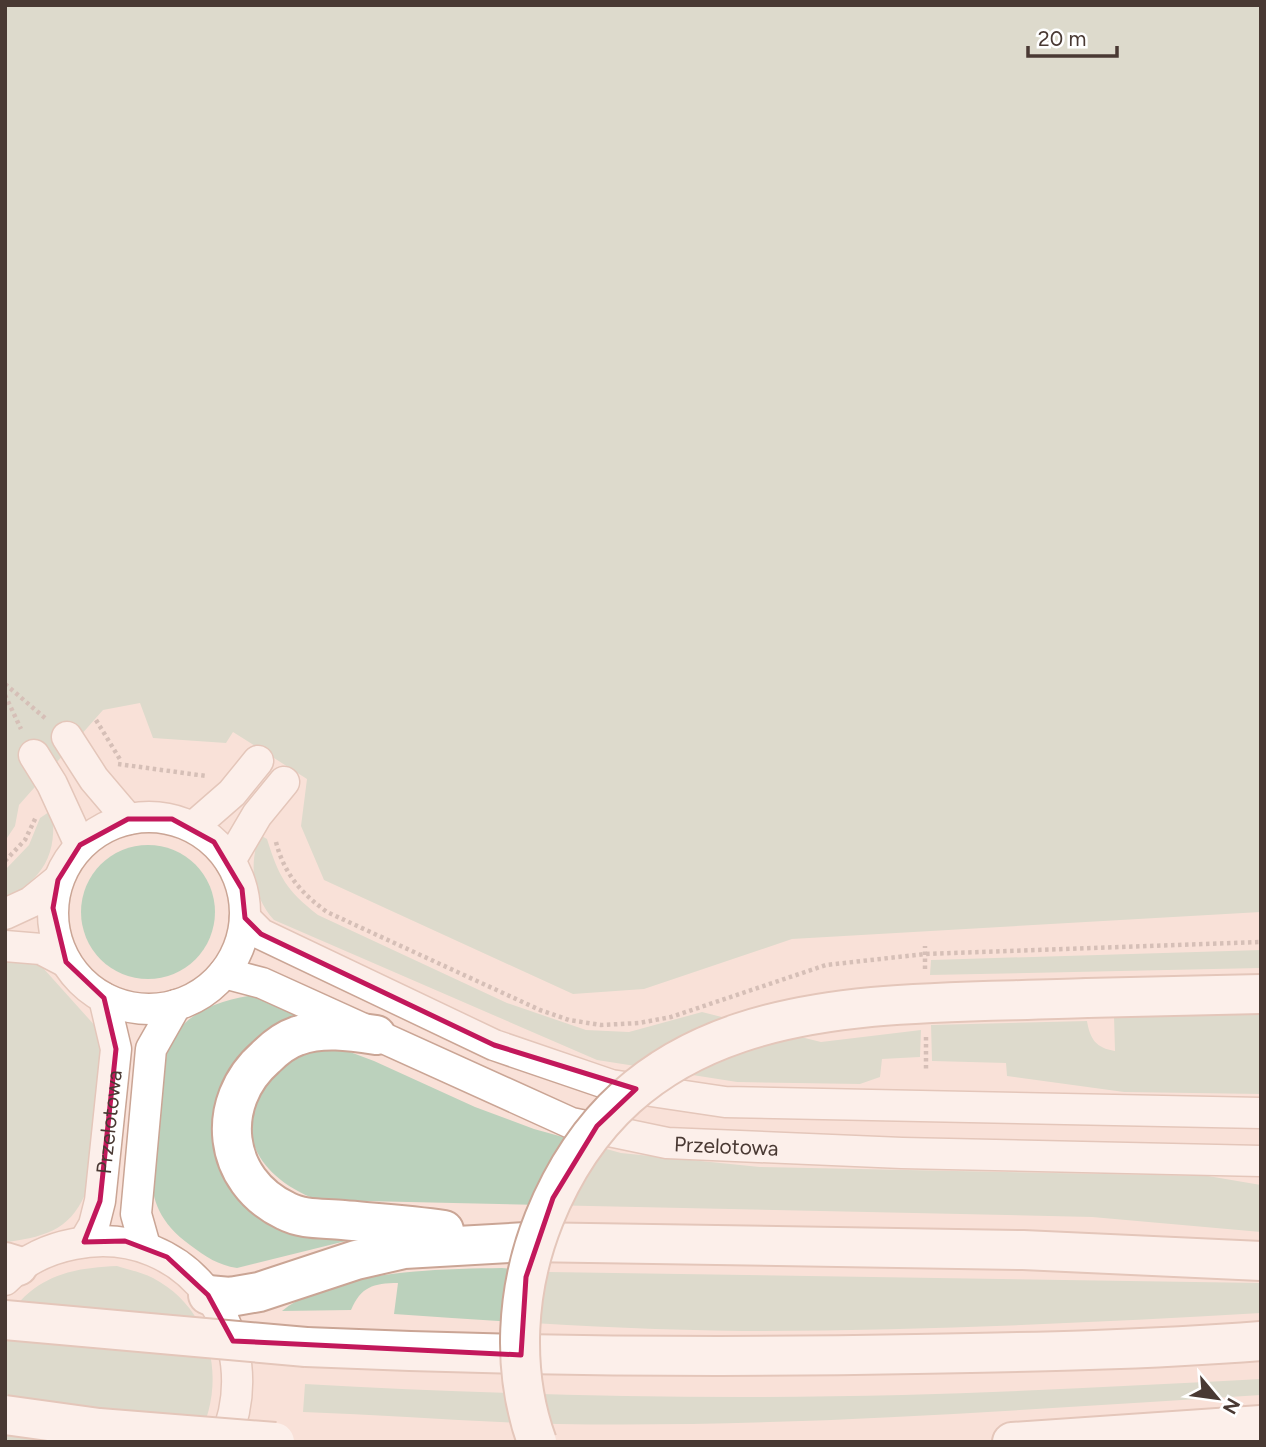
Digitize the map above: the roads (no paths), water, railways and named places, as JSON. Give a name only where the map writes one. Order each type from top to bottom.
[{"type":"highway","points":[[537,1442],[524,1394],[519,1341],[526,1277],[538,1235],[569,1165],[597,1126],[657,1071],[728,1035],[822,1011],[1087,998],[1261,994]]},
{"type":"highway","points":[[376,1035],[337,1030],[296,1036],[279,1045],[254,1067],[233,1104],[231,1122],[241,1170],[250,1183],[280,1208],[310,1218],[422,1227],[526,1242]]},
{"type":"highway","points":[[208,1296],[230,1297],[259,1292],[356,1260],[404,1249],[526,1242],[1023,1251],[1261,1261]]},
{"type":"highway","points":[[5,1320],[306,1347],[475,1354],[749,1357],[1048,1351],[1261,1341]]},
{"type":"highway","points":[[5,1415],[99,1427],[275,1442]]},
{"type":"highway","points":[[1012,1442],[1261,1425]]},
{"type":"street","points":[[67,737],[94,779],[128,819]]},
{"type":"street","points":[[34,755],[60,800],[80,845]]},
{"type":"street","points":[[193,827],[232,793],[258,761]]},
{"type":"street","points":[[230,861],[257,815],[284,782]]},
{"type":"street","points":[[5,914],[30,902],[58,880],[80,845],[103,829],[128,819],[172,819],[193,827],[214,842],[230,861],[242,889],[245,918],[238,947],[224,973],[202,993],[176,1005],[139,1009],[104,998],[82,983],[66,962],[54,926],[52,908],[58,880]]},
{"type":"street","name":"Przelotowa","points":[[245,918],[261,934],[494,1045],[611,1086],[725,1102],[1261,1112]]},
{"type":"street","points":[[5,946],[41,950],[66,962]]},
{"type":"street","name":"Przelotowa","points":[[224,973],[262,983],[571,1124],[667,1143],[902,1153],[1261,1161]]},
{"type":"street","name":"Przelotowa","points":[[84,1242],[94,1225],[100,1201],[116,1049],[104,998]]},
{"type":"street","name":"Przelotowa","points":[[145,1246],[136,1214],[151,1049],[176,1005]]},
{"type":"street","points":[[10,1269],[56,1247],[84,1242],[125,1241],[145,1246],[185,1270],[208,1296],[232,1334],[239,1378],[233,1422],[224,1442]]}]
